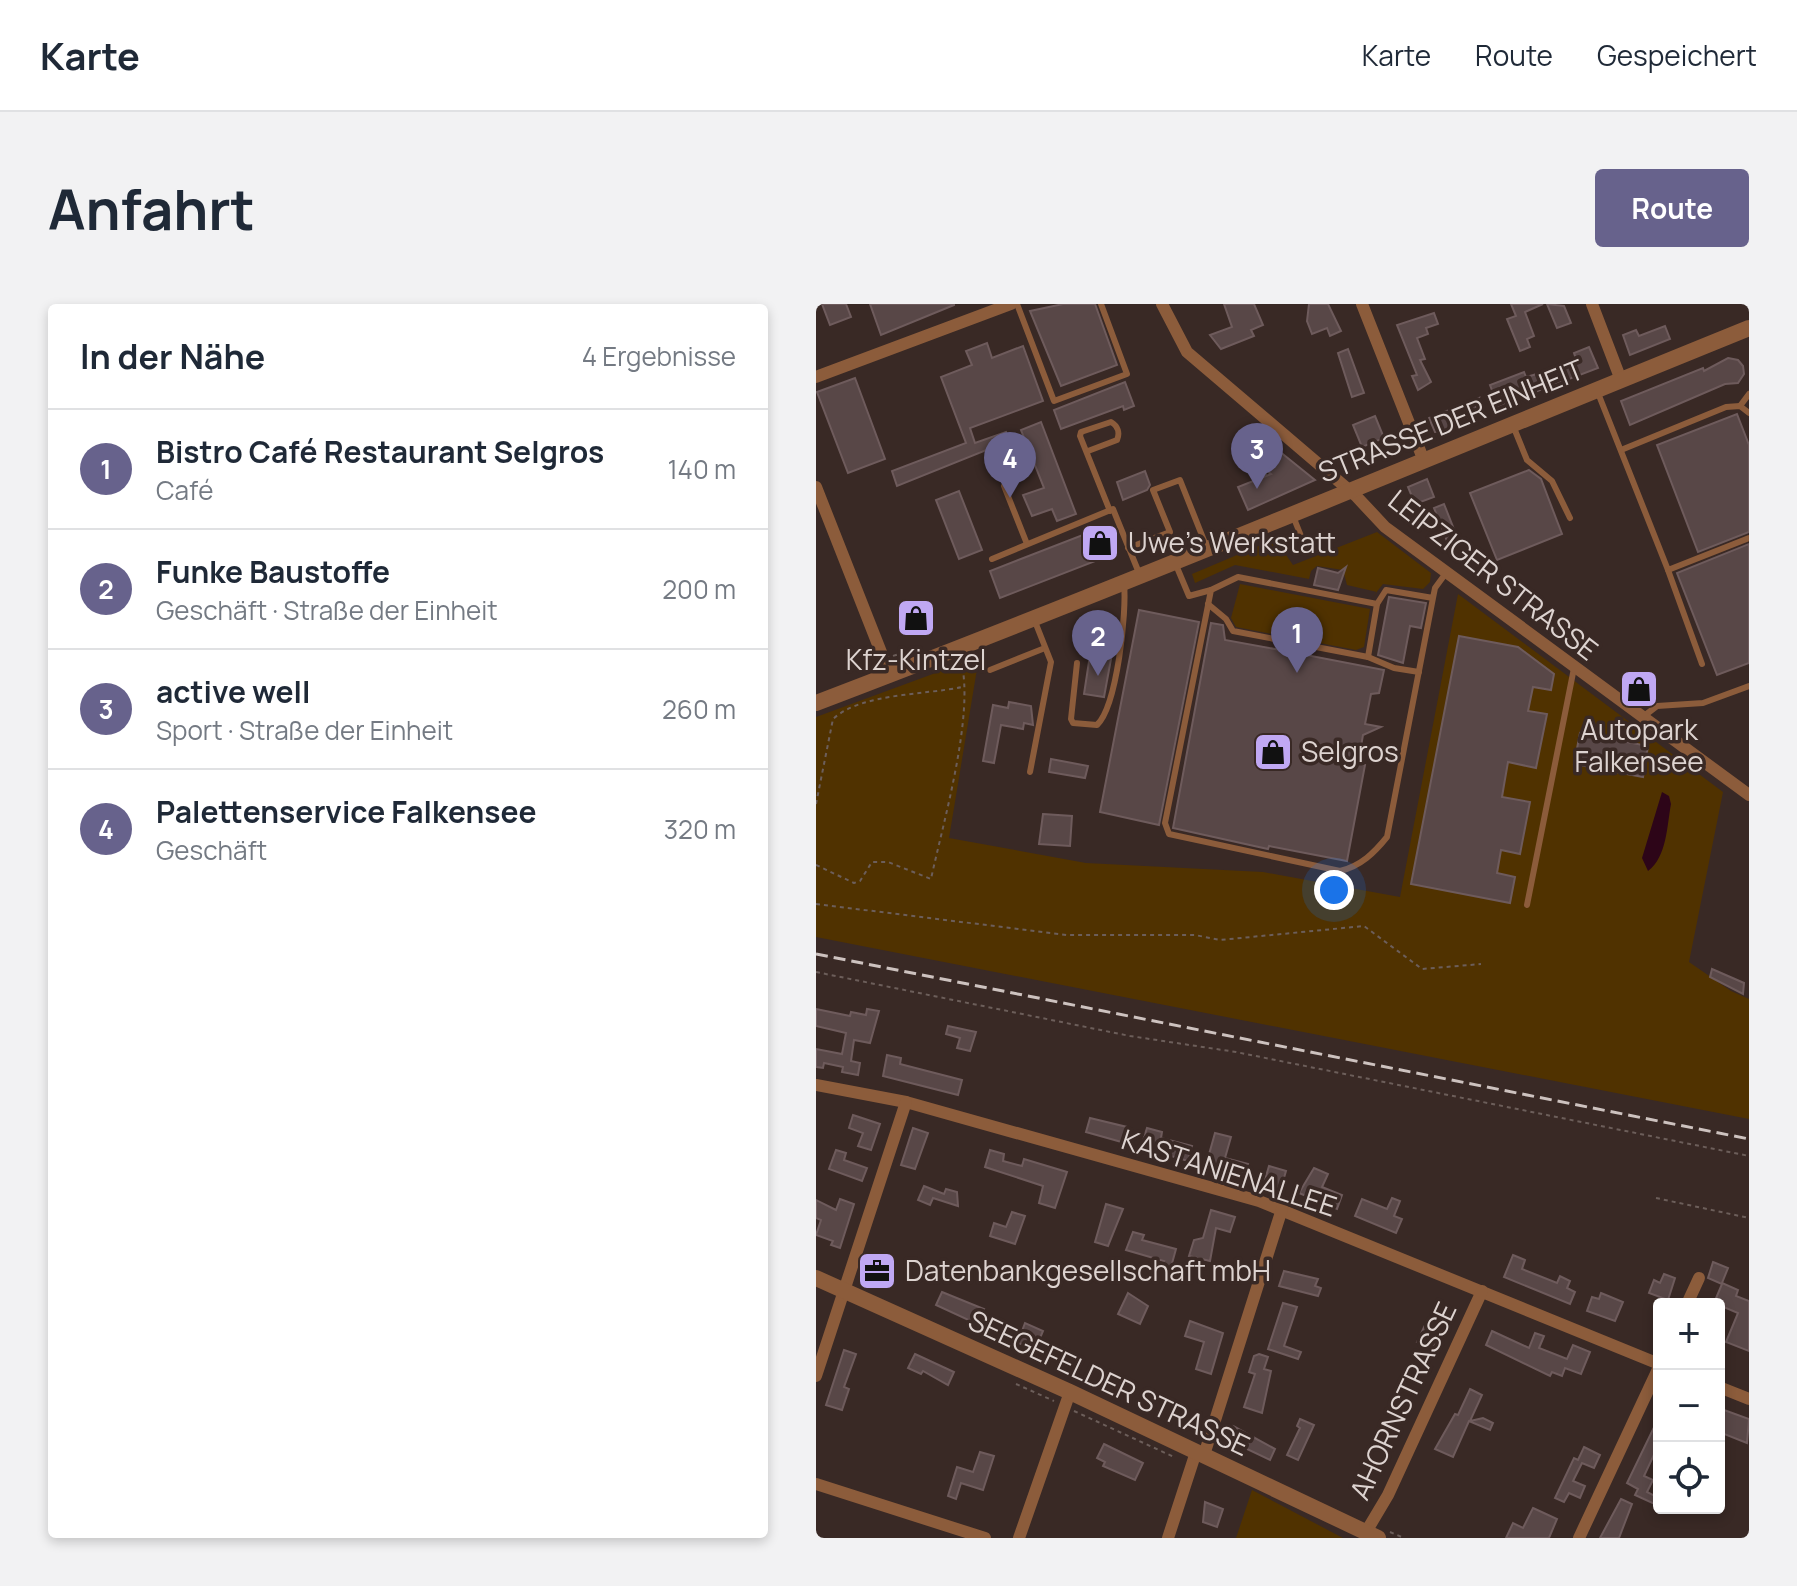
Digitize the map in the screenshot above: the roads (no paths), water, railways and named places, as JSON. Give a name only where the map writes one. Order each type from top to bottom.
[{"type":"street","points":[[816,377],[1011,304]]},
{"type":"street","name":"LEIPZIGER STRASSE","points":[[1162,304],[1187,352],[1348,490],[1385,527],[1749,795]]},
{"type":"street","points":[[1362,304],[1424,461]]},
{"type":"street","points":[[1592,304],[1621,380]]},
{"type":"street","name":"STRASSE DER EINHEIT","points":[[816,703],[887,667],[956,649],[1034,619],[1749,328]]},
{"type":"street","points":[[816,487],[887,667]]},
{"type":"street","name":"KASTANIENALLEE","points":[[816,1085],[906,1102],[1282,1209],[1653,1362]]},
{"type":"street","points":[[816,1376],[906,1102]]},
{"type":"street","points":[[1168,1538],[1282,1209]]},
{"type":"street","name":"SEEGEFELDER STRASSE","points":[[816,1278],[1067,1399],[1372,1535]]},
{"type":"street","points":[[1690,1298],[1699,1278]]},
{"type":"street","name":"AHORNSTRASSE","points":[[1372,1535],[1482,1291]]},
{"type":"street","points":[[1579,1538],[1657,1370]]},
{"type":"street","points":[[1725,1389],[1749,1399]]},
{"type":"street","points":[[1019,1538],[1067,1399]]},
{"type":"street","points":[[816,1484],[985,1538]]},
{"type":"lane","points":[[1017,304],[1054,401],[1127,374],[1101,304]]},
{"type":"lane","points":[[1597,390],[1702,664]]},
{"type":"lane","points":[[1740,406],[1749,394]]},
{"type":"lane","points":[[1621,450],[1726,407],[1740,406],[1749,413]]},
{"type":"lane","points":[[1088,451],[1117,440],[1118,431],[1114,424],[1081,432],[1081,444],[1088,451],[1110,511]]},
{"type":"lane","points":[[1513,424],[1527,460],[1552,481],[1570,518]]},
{"type":"lane","points":[[1128,548],[1170,532],[1153,490],[1180,480],[1207,548]]},
{"type":"lane","points":[[1004,486],[1027,544]]},
{"type":"lane","points":[[992,559],[1113,509],[1140,577]]},
{"type":"lane","points":[[1291,513],[1305,546]]},
{"type":"lane","points":[[1668,570],[1749,538]]},
{"type":"lane","points":[[1175,562],[1189,596],[1238,577],[1377,604]]},
{"type":"lane","points":[[1211,590],[1165,823],[1169,834],[1183,840],[1340,871],[1356,867],[1387,837],[1433,598],[1446,573]]},
{"type":"lane","points":[[1077,663],[1071,719],[1073,723],[1097,725],[1106,717],[1124,583]]},
{"type":"lane","points":[[1368,657],[1377,604],[1386,590],[1433,598]]},
{"type":"lane","points":[[1208,604],[1226,619],[1233,631],[1368,657],[1394,668],[1419,672]]},
{"type":"lane","points":[[1030,772],[1051,662],[1034,619]]},
{"type":"lane","points":[[990,670],[1045,648]]},
{"type":"lane","points":[[1527,905],[1574,668]]},
{"type":"lane","points":[[1641,718],[1657,706],[1703,703],[1749,686]]},
{"type":"railway","points":[[816,954],[1749,1139]]},
{"type":"place","name":"active well","points":[[1257,489]]},
{"type":"place","name":"Palettenservice Falkensee","points":[[1010,498]]},
{"type":"place","name":"Uwe's Werkstatt","points":[[1100,543]]},
{"type":"place","name":"Kfz-Kintzel","points":[[916,618]]},
{"type":"place","name":"Bistro Café Restaurant Selgros","points":[[1297,673]]},
{"type":"place","name":"Funke Baustoffe","points":[[1098,676]]},
{"type":"place","name":"Autopark Falkensee","points":[[1639,689]]},
{"type":"place","name":"Selgros","points":[[1273,752]]},
{"type":"place","name":"Datenbankgesellschaft mbH","points":[[877,1271]]}]
